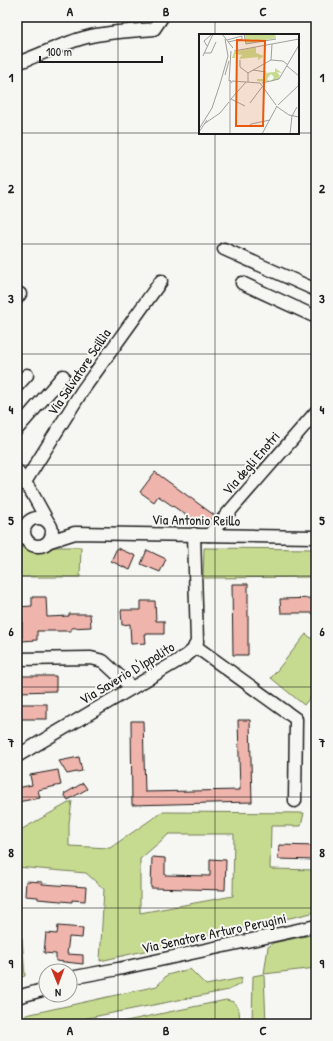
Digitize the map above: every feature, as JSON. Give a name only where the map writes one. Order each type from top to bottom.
[{"type":"street","points":[[17,63],[60,45],[86,37],[154,29],[162,17]]},
{"type":"street","points":[[224,249],[316,290]]},
{"type":"street","name":"Via Salvatore Scillìa","points":[[24,482],[82,391],[161,282]]},
{"type":"street","points":[[242,283],[316,317]]},
{"type":"street","points":[[17,386],[27,375]]},
{"type":"street","points":[[17,429],[63,376]]},
{"type":"street","name":"Via degli Enotri","points":[[209,535],[316,412]]},
{"type":"street","points":[[17,470],[32,493],[53,533],[47,544],[38,546],[30,544],[22,539],[24,524],[32,493]]},
{"type":"street","points":[[24,524],[38,518],[49,524]]},
{"type":"street","name":"Via Antonio Reillo","points":[[49,524],[75,533]]},
{"type":"street","name":"Via Antonio Reillo","points":[[50,541],[75,533],[316,536]]},
{"type":"street","name":"Via Saverio D'Ippolito","points":[[17,756],[186,656],[193,650],[197,642],[194,534]]},
{"type":"street","points":[[195,646],[296,719],[295,801]]},
{"type":"street","points":[[17,659],[91,658],[103,661],[132,688]]},
{"type":"street","name":"Via Senatore Arturo Perugini","points":[[78,976],[316,926]]},
{"type":"street","name":"Via Senatore Arturo Perugini","points":[[78,981],[118,969]]},
{"type":"street","points":[[17,988],[38,984]]},
{"type":"street","points":[[17,997],[38,991]]},
{"type":"green space","points":[[17,544],[27,550],[37,553],[48,551],[54,547],[81,547],[80,577],[17,577]]},
{"type":"green space","points":[[204,548],[316,549],[316,577],[203,578]]},
{"type":"green space","points":[[306,634],[316,642],[316,690],[304,705],[271,678]]},
{"type":"green space","points":[[72,801],[69,823],[69,846],[110,848],[162,812],[304,813],[301,826],[271,826],[270,869],[316,870],[316,912],[100,961],[104,889],[86,873],[17,867],[17,832]],"holes":[[[169,834],[234,834],[233,896],[140,913],[140,859]]]},
{"type":"green space","points":[[316,934],[316,968],[264,974],[268,947],[273,943]]},
{"type":"green space","points":[[22,938],[25,976],[17,978],[17,939]]},
{"type":"green space","points":[[190,969],[206,985],[242,978],[240,984],[229,990],[57,1024],[17,1024],[17,1017],[157,986],[167,975]]},
{"type":"green space","points":[[264,974],[266,1024],[252,1024],[253,976]]},
{"type":"green space","points":[[226,1000],[234,1002],[239,1010],[240,1024],[112,1024]]},
{"type":"building","points":[[155,472],[214,515],[208,522],[202,522],[189,517],[158,496],[154,502],[140,492]]},
{"type":"building","points":[[117,548],[136,556],[130,570],[111,561]]},
{"type":"building","points":[[147,550],[166,559],[160,572],[141,564]]},
{"type":"building","points":[[232,584],[248,584],[248,655],[233,655]]},
{"type":"building","points":[[32,597],[46,597],[47,617],[69,616],[69,614],[90,614],[91,627],[71,628],[71,631],[37,631],[37,640],[22,641],[22,622],[17,622],[17,607],[32,606]]},
{"type":"building","points":[[316,598],[316,613],[281,613],[280,599]]},
{"type":"building","points":[[141,601],[155,601],[156,621],[164,621],[164,634],[145,634],[146,643],[131,644],[130,624],[122,625],[121,610],[141,610]]},
{"type":"building","points":[[17,676],[56,676],[56,691],[17,692]]},
{"type":"building","points":[[17,704],[47,704],[47,719],[17,719]]},
{"type":"building","points":[[238,720],[250,720],[252,802],[132,805],[131,721],[143,721],[145,792],[240,790]]},
{"type":"building","points":[[79,757],[82,771],[67,774],[59,761]]},
{"type":"building","points":[[58,770],[61,785],[38,790],[40,798],[17,802],[17,788],[32,785],[30,775]]},
{"type":"building","points":[[83,783],[87,789],[68,800],[64,794]]},
{"type":"building","points":[[279,845],[316,846],[316,860],[278,859]]},
{"type":"building","points":[[152,857],[165,858],[165,875],[210,876],[210,859],[226,860],[225,890],[151,888]]},
{"type":"building","points":[[26,881],[42,882],[42,884],[86,887],[85,901],[72,900],[72,902],[38,899],[38,897],[25,896]]},
{"type":"building","points":[[58,926],[83,928],[82,938],[69,937],[67,954],[83,955],[83,964],[56,961],[56,954],[44,953],[46,933],[57,934]]}]
